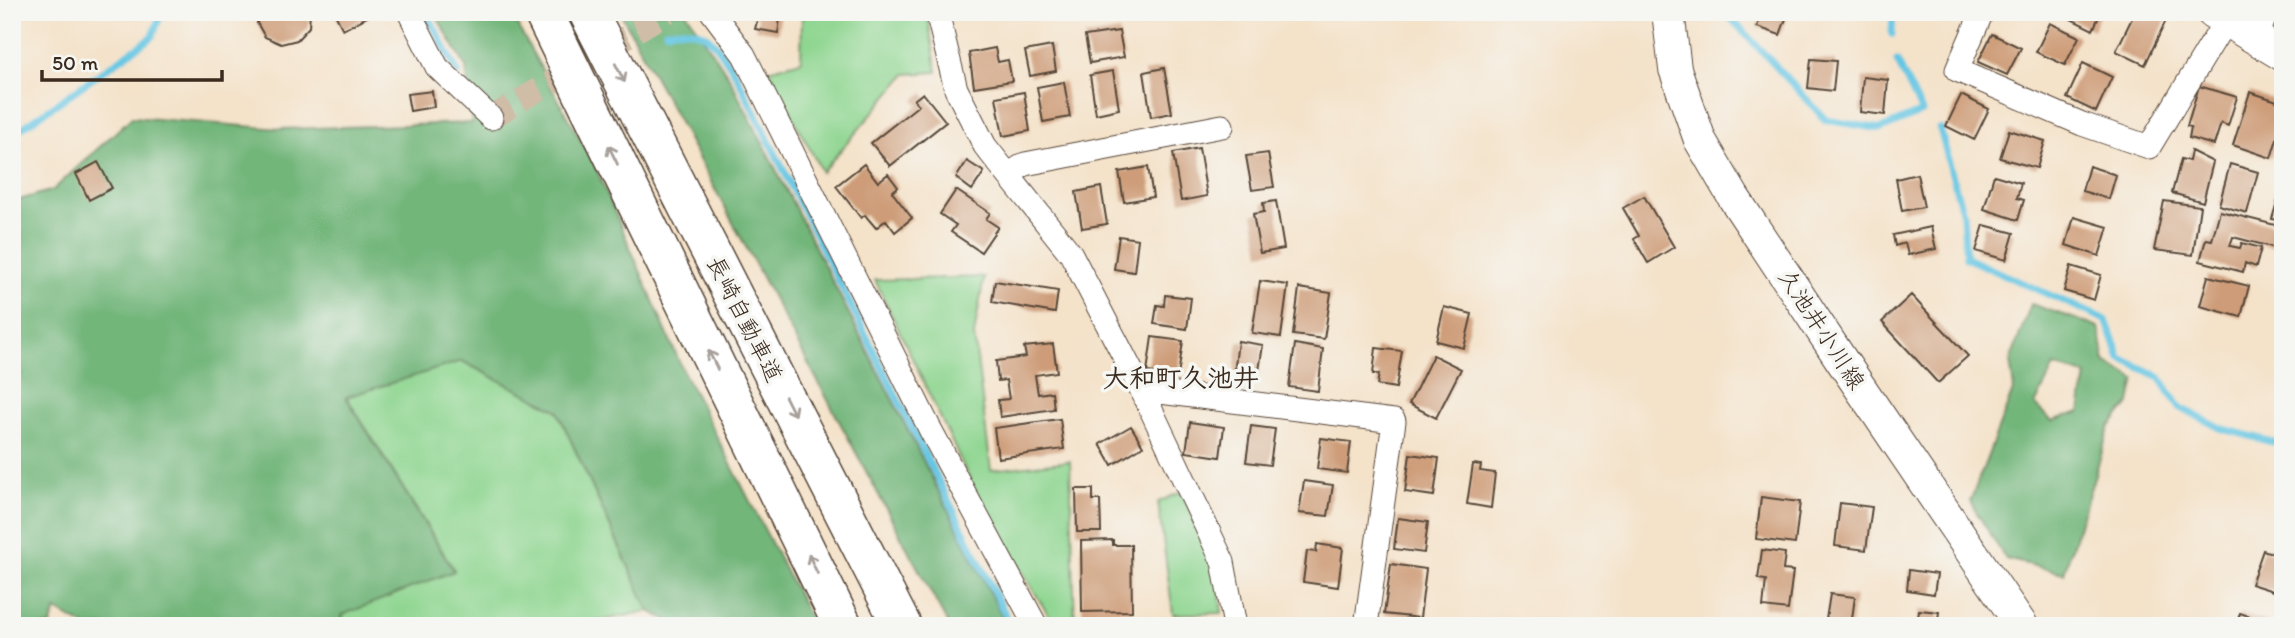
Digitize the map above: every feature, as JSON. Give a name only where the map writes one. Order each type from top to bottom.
[{"type":"highway","name":"長崎自動車道","points":[[543,12],[842,626]]},
{"type":"highway","name":"長崎自動車道","points":[[588,12],[902,626]]},
{"type":"highway","points":[[883,590],[908,626]]},
{"type":"street","points":[[409,12],[437,67],[491,118]]},
{"type":"street","points":[[712,12],[744,55],[930,429],[1036,626]]},
{"type":"street","points":[[937,12],[956,89],[985,146],[1071,254],[1144,395],[1223,562],[1235,626]]},
{"type":"street","name":"久池井小川線","points":[[1668,12],[1675,69],[1700,140],[1734,198],[1842,362],[2022,626]]},
{"type":"street","points":[[1982,12],[1957,70],[2082,124],[2149,147],[2219,16],[2263,22],[2283,55]]},
{"type":"street","points":[[1008,175],[1025,164],[1222,126]]},
{"type":"street","points":[[1144,395],[1160,392],[1394,421],[1366,626]]},
{"type":"green space","points":[[434,12],[510,12],[595,166],[684,373],[814,626],[680,626],[649,611],[557,410],[462,361],[346,397],[454,571],[342,615],[345,626],[85,626],[56,610],[50,626],[12,626],[12,202],[53,190],[132,117],[280,129],[472,123],[466,67]]},
{"type":"green space","points":[[620,12],[686,12],[729,77],[1007,626],[949,626]]},
{"type":"green space","points":[[802,12],[927,12],[937,72],[906,74],[822,172],[768,70],[801,61]]},
{"type":"green space","points":[[984,277],[974,335],[991,470],[1070,461],[1075,626],[1055,626],[981,503],[875,280]]},
{"type":"green space","points":[[2031,304],[2099,327],[2105,362],[2135,379],[2130,403],[2110,426],[2064,573],[2006,559],[1970,502],[2014,388],[2010,361]],"holes":[[[2054,366],[2086,375],[2080,412],[2052,421],[2035,405]]]},
{"type":"green space","points":[[462,361],[557,410],[649,611],[573,626],[345,626],[341,615],[454,570],[346,396]]},
{"type":"green space","points":[[1181,492],[1217,569],[1222,613],[1173,614],[1158,502]]},
{"type":"building","points":[[258,12],[310,12],[309,27],[297,40],[281,44],[265,37],[257,23]]},
{"type":"building","points":[[334,12],[376,12],[343,30]]},
{"type":"building","points":[[739,12],[781,12],[778,33],[755,29],[758,18]]},
{"type":"building","points":[[1762,12],[1787,16],[1780,35],[1757,27]]},
{"type":"building","points":[[2057,12],[2101,12],[2093,30]]},
{"type":"building","points":[[2135,12],[2170,12],[2145,65],[2116,51]]},
{"type":"building","points":[[2050,23],[2079,37],[2065,65],[2036,52]]},
{"type":"building","points":[[1119,31],[1124,57],[1090,63],[1085,36]]},
{"type":"building","points":[[1992,34],[2021,48],[2007,75],[1978,62]]},
{"type":"building","points":[[1052,46],[1056,71],[1030,76],[1025,51]]},
{"type":"building","points":[[995,48],[998,62],[1008,60],[1012,81],[974,87],[969,53]]},
{"type":"building","points":[[1811,59],[1836,61],[1833,91],[1808,88]]},
{"type":"building","points":[[2083,63],[2112,77],[2096,112],[2067,98]]},
{"type":"building","points":[[1164,68],[1172,113],[1151,117],[1144,72]]},
{"type":"building","points":[[1113,71],[1119,109],[1096,114],[1090,75]]},
{"type":"building","points":[[1863,77],[1888,80],[1885,115],[1860,112]]},
{"type":"building","points":[[1064,82],[1070,117],[1043,122],[1037,87]]},
{"type":"building","points":[[2199,86],[2237,97],[2228,126],[2221,123],[2214,145],[2189,138],[2191,127],[2187,126]]},
{"type":"building","points":[[432,91],[434,107],[410,111],[407,94]]},
{"type":"building","points":[[1024,92],[1030,131],[1003,136],[996,97]]},
{"type":"building","points":[[2250,92],[2283,103],[2281,126],[2271,158],[2233,145]]},
{"type":"building","points":[[923,93],[946,122],[890,166],[871,143],[919,105],[914,100]]},
{"type":"building","points":[[1961,95],[1989,109],[1974,140],[1946,126]]},
{"type":"building","points":[[2009,130],[2045,141],[2037,168],[2000,158]]},
{"type":"building","points":[[1199,148],[1207,196],[1181,201],[1173,153]]},
{"type":"building","points":[[2191,151],[2213,162],[2203,202],[2172,193],[2181,159],[2189,161]]},
{"type":"building","points":[[1268,153],[1274,187],[1252,190],[1246,156]]},
{"type":"building","points":[[967,161],[984,172],[972,190],[956,178]]},
{"type":"building","points":[[98,162],[112,188],[89,200],[76,174]]},
{"type":"building","points":[[864,164],[878,182],[888,174],[898,187],[892,192],[912,218],[895,232],[886,220],[876,228],[865,215],[861,218],[836,186]]},
{"type":"building","points":[[2230,164],[2258,172],[2247,213],[2219,205]]},
{"type":"building","points":[[2089,166],[2116,175],[2109,199],[2082,191]]},
{"type":"building","points":[[1148,167],[1153,197],[1124,202],[1119,172]]},
{"type":"building","points":[[1917,174],[1924,207],[1902,211],[1896,179]]},
{"type":"building","points":[[1994,175],[2021,183],[2017,198],[2024,200],[2018,220],[1984,209]]},
{"type":"building","points":[[1101,187],[1107,224],[1082,228],[1076,192]]},
{"type":"building","points":[[956,190],[990,213],[986,219],[998,227],[981,252],[951,232],[956,225],[940,214]]},
{"type":"building","points":[[2280,192],[2283,193],[2283,221],[2272,219]]},
{"type":"building","points":[[1644,196],[1674,247],[1648,263],[1634,239],[1639,236],[1623,208]]},
{"type":"building","points":[[1276,201],[1284,249],[1260,253],[1253,214],[1264,212],[1263,203]]},
{"type":"building","points":[[2164,201],[2200,206],[2193,255],[2154,250]]},
{"type":"building","points":[[2220,211],[2283,227],[2283,250],[2233,237],[2230,246],[2240,248],[2242,243],[2261,248],[2256,267],[2245,263],[2243,272],[2200,261],[2206,239],[2212,240]]},
{"type":"building","points":[[2074,217],[2108,227],[2099,256],[2066,245]]},
{"type":"building","points":[[1984,225],[2014,233],[2006,260],[1976,251]]},
{"type":"building","points":[[1931,227],[1936,249],[1908,255],[1905,243],[1895,246],[1893,235]]},
{"type":"building","points":[[1119,236],[1138,239],[1134,272],[1114,269]]},
{"type":"building","points":[[2071,266],[2101,275],[2094,300],[2064,291]]},
{"type":"building","points":[[2208,276],[2249,286],[2241,317],[2200,306]]},
{"type":"building","points":[[995,281],[1058,291],[1055,313],[992,302]]},
{"type":"building","points":[[1260,281],[1288,285],[1281,337],[1252,333]]},
{"type":"building","points":[[1299,288],[1331,293],[1324,339],[1293,335]]},
{"type":"building","points":[[1165,295],[1191,298],[1187,329],[1154,324],[1157,305],[1164,306]]},
{"type":"building","points":[[1911,295],[1968,356],[1938,383],[1882,322]]},
{"type":"building","points":[[1444,307],[1472,314],[1464,348],[1436,341]]},
{"type":"building","points":[[1152,337],[1183,341],[1178,376],[1147,372]]},
{"type":"building","points":[[1238,341],[1263,345],[1258,377],[1234,374]]},
{"type":"building","points":[[1053,344],[1057,372],[1035,375],[1038,394],[1052,392],[1054,409],[1000,417],[998,400],[1009,399],[1006,380],[998,381],[996,361],[1026,357],[1024,347]]},
{"type":"building","points":[[1295,344],[1323,349],[1318,391],[1289,387]]},
{"type":"building","points":[[1376,348],[1402,351],[1396,388],[1377,385],[1379,374],[1373,374]]},
{"type":"building","points":[[1433,355],[1461,369],[1436,418],[1409,404]]},
{"type":"building","points":[[1060,419],[1064,449],[998,458],[994,428]]},
{"type":"building","points":[[1190,422],[1224,427],[1220,457],[1186,452]]},
{"type":"building","points":[[1131,426],[1143,446],[1112,465],[1100,444]]},
{"type":"building","points":[[1251,426],[1275,429],[1270,465],[1246,462]]},
{"type":"building","points":[[1321,438],[1351,442],[1347,473],[1317,469]]},
{"type":"building","points":[[1410,454],[1439,458],[1434,496],[1405,492]]},
{"type":"building","points":[[1473,464],[1481,465],[1480,471],[1495,473],[1491,508],[1467,504]]},
{"type":"building","points":[[1304,481],[1333,485],[1328,516],[1299,513]]},
{"type":"building","points":[[1076,489],[1093,489],[1093,500],[1100,500],[1101,532],[1077,532]]},
{"type":"building","points":[[1761,497],[1800,502],[1795,544],[1756,539]]},
{"type":"building","points":[[1840,503],[1872,507],[1866,550],[1835,546]]},
{"type":"building","points":[[1398,518],[1428,522],[1424,553],[1394,549]]},
{"type":"building","points":[[1113,540],[1113,545],[1131,545],[1132,611],[1082,612],[1081,541]]},
{"type":"building","points":[[1317,544],[1343,548],[1338,587],[1303,582],[1307,551],[1316,552]]},
{"type":"building","points":[[1762,550],[1785,553],[1783,570],[1793,571],[1788,610],[1763,607],[1766,580],[1758,579]]},
{"type":"building","points":[[2263,550],[2283,557],[2282,594],[2251,584]]},
{"type":"building","points":[[1391,564],[1426,569],[1420,618],[1384,614]]},
{"type":"building","points":[[1909,570],[1937,574],[1934,594],[1907,590]]},
{"type":"building","points":[[1830,594],[1855,597],[1851,626],[1825,626]]},
{"type":"building","points":[[1919,610],[1939,612],[1937,626],[1917,626]]},
{"type":"building","points":[[2240,613],[2275,625],[2275,626],[2236,626]]},
{"type":"building","points":[[1118,619],[1154,619],[1154,626],[1118,626]]},
{"type":"waterway","points":[[12,135],[152,37],[162,12]]},
{"type":"waterway","points":[[426,12],[458,73]]},
{"type":"waterway","points":[[1725,12],[1826,120],[1881,129],[1922,112],[1897,61]]},
{"type":"waterway","points":[[1892,34],[1893,12]]},
{"type":"waterway","points":[[2246,12],[2283,34]]},
{"type":"waterway","points":[[666,31],[692,30],[702,33],[716,45],[736,75],[1011,626]]},
{"type":"waterway","points":[[1940,129],[1963,215],[1966,258],[2106,320],[2120,358],[2160,377],[2179,407],[2220,428],[2283,445]]},
{"type":"tunnel","points":[[491,118],[668,12]]},
{"type":"district","name":"大和町久池井","points":[[1181,378]]}]
